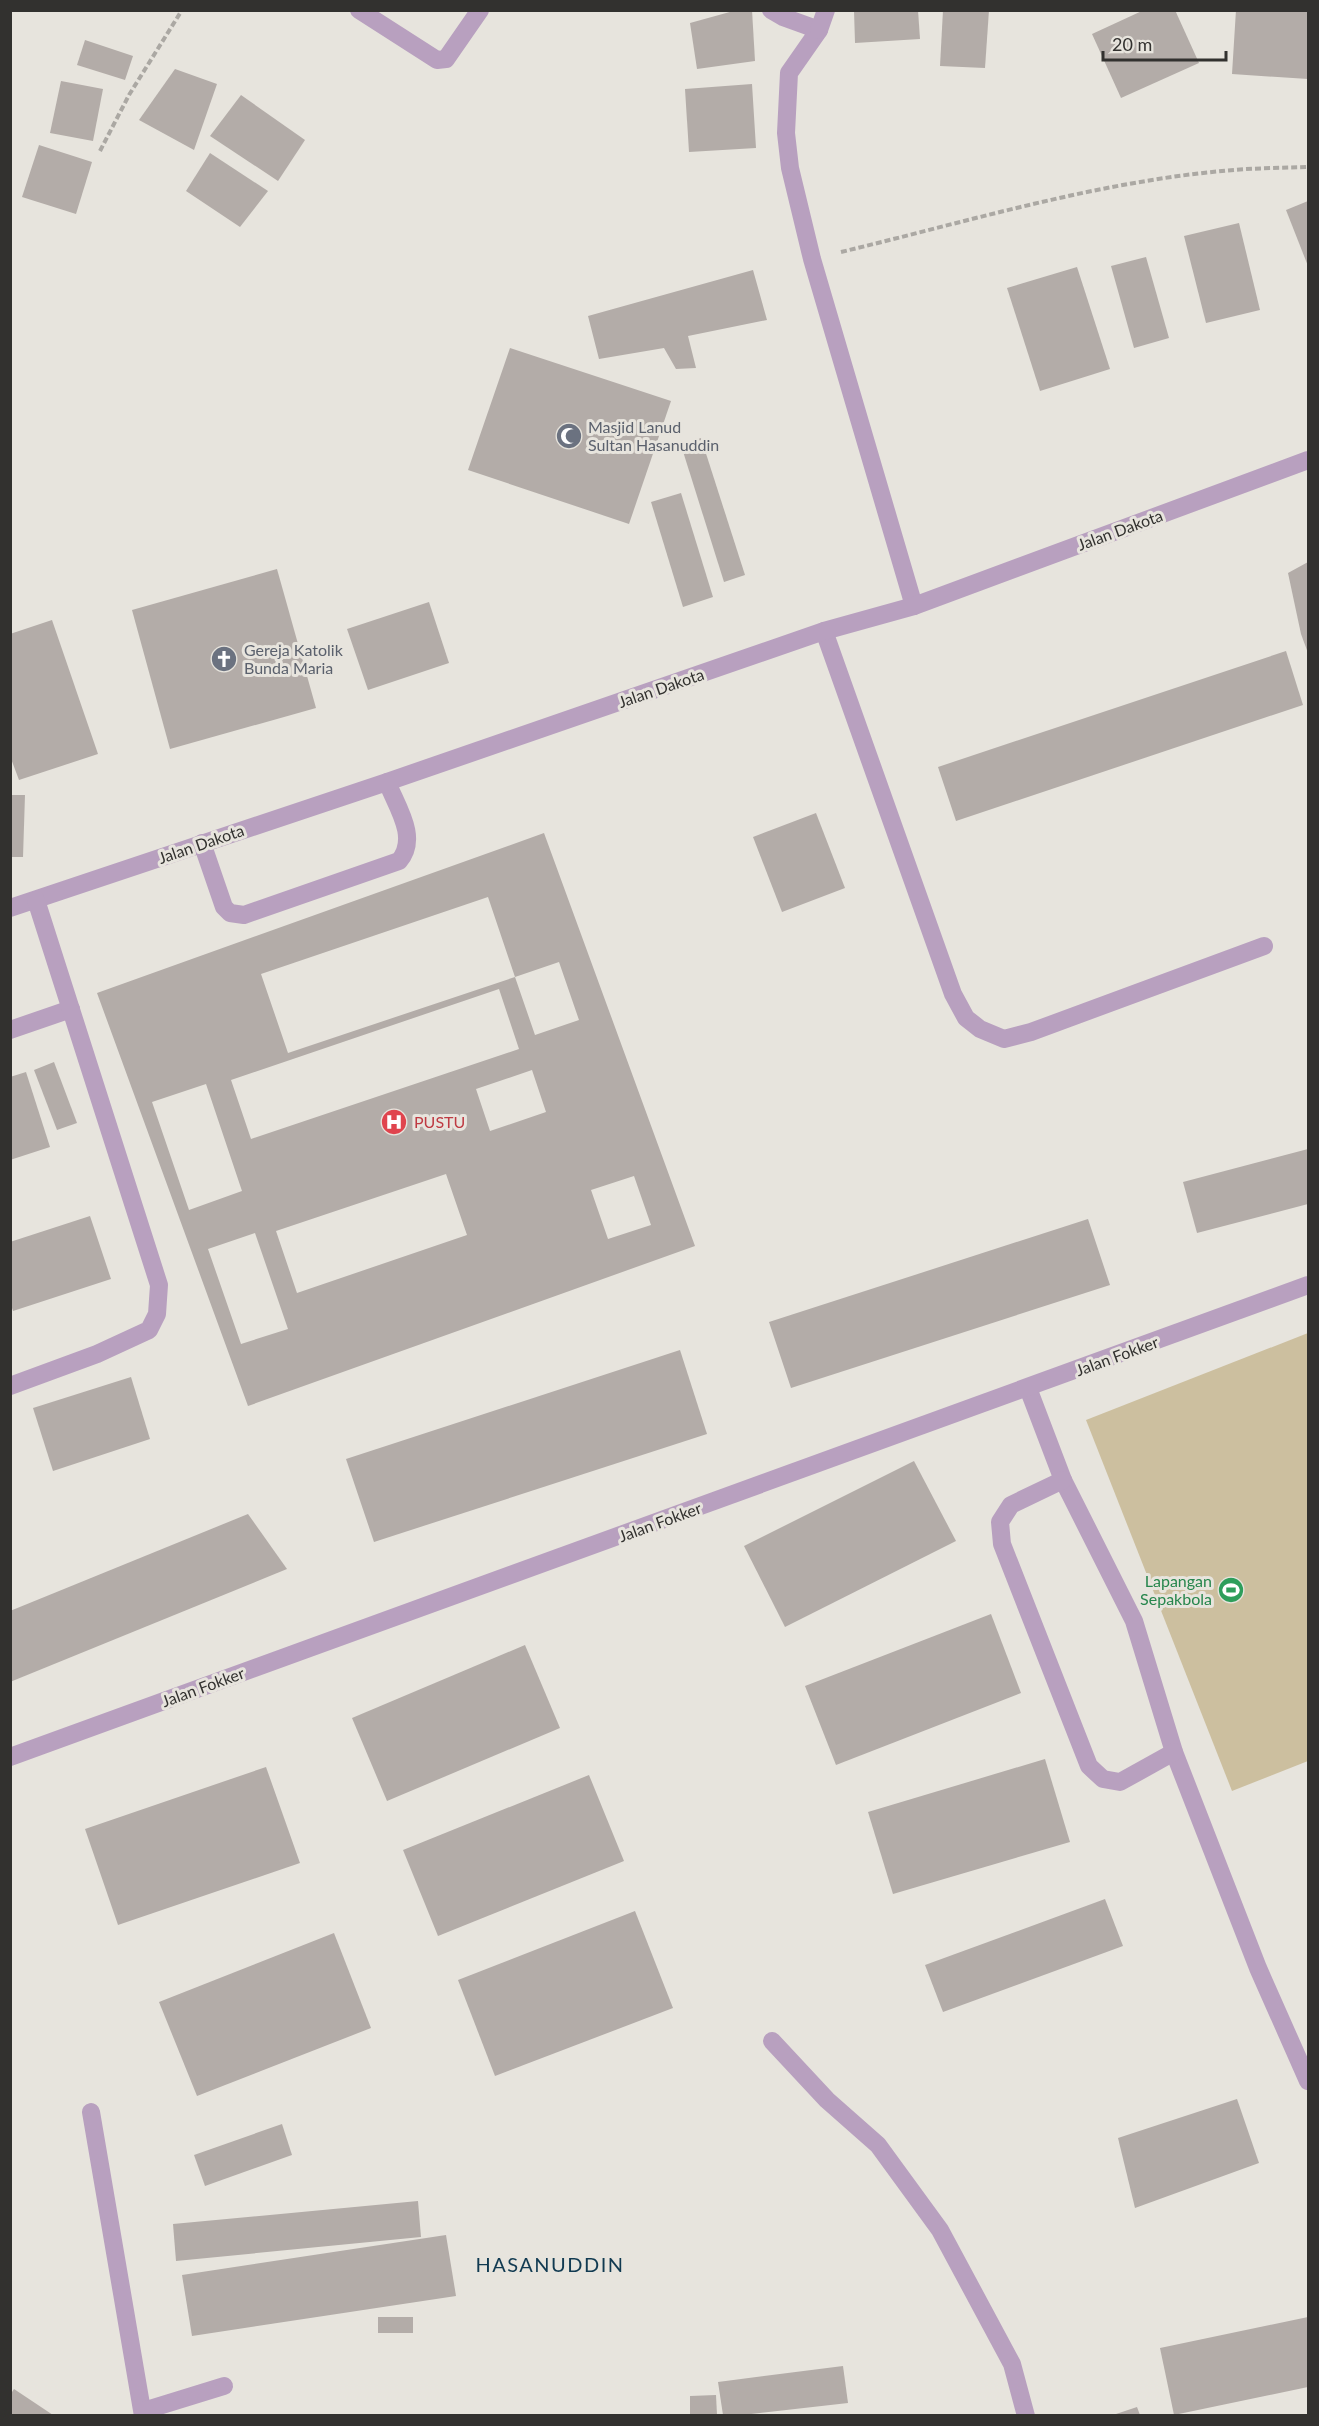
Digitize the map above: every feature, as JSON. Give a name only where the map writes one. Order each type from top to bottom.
[{"type":"street","points":[[359,10],[437,60],[443,61],[480,10]]},
{"type":"street","points":[[771,10],[783,18],[819,30]]},
{"type":"street","points":[[826,10],[819,30],[789,73],[786,133],[790,168],[812,259],[914,606]]},
{"type":"street","name":"Jalan Dakota","points":[[10,909],[824,631],[914,606],[1308,460]]},
{"type":"street","points":[[824,631],[953,994],[966,1018],[980,1029],[1004,1040],[1264,946]]},
{"type":"street","points":[[202,843],[224,907],[230,913],[244,915],[399,861],[405,854],[409,837],[387,782]]},
{"type":"street","points":[[10,1386],[97,1354],[149,1330],[157,1314],[159,1285],[36,900]]},
{"type":"street","points":[[10,1030],[71,1009]]},
{"type":"street","name":"Jalan Fokker","points":[[10,1757],[1308,1285]]},
{"type":"street","points":[[1028,1388],[1063,1480],[1134,1621],[1174,1752],[1258,1968],[1308,2081]]},
{"type":"street","points":[[1063,1480],[1011,1505],[1000,1522],[1002,1544],[1089,1766],[1103,1779],[1120,1782],[1174,1752]]},
{"type":"street","points":[[772,2041],[827,2100],[878,2145],[940,2230],[1012,2364],[1026,2415]]},
{"type":"street","points":[[91,2112],[143,2413],[224,2386]]},
{"type":"path","points":[[100,151],[129,94],[182,10]]},
{"type":"path","points":[[812,259],[1135,183],[1222,171],[1308,167]]},
{"type":"shaded area","name":"Lapangan Sepakbola","points":[[1308,1333],[1308,1761],[1232,1791],[1086,1420]]},
{"type":"building","points":[[737,10],[752,10],[755,61],[697,69],[690,23]]},
{"type":"building","points":[[854,10],[918,10],[920,39],[855,43]]},
{"type":"building","points":[[943,10],[989,10],[985,68],[940,66]]},
{"type":"building","points":[[1144,10],[1175,10],[1199,63],[1121,98],[1092,34]]},
{"type":"building","points":[[1236,10],[1308,10],[1308,79],[1232,74]]},
{"type":"building","points":[[85,40],[133,56],[125,80],[77,65]]},
{"type":"building","points":[[175,69],[217,84],[194,150],[139,120]]},
{"type":"building","points":[[61,81],[103,89],[93,141],[50,133]]},
{"type":"building","points":[[752,84],[756,148],[689,152],[685,89]]},
{"type":"building","points":[[241,95],[305,140],[278,181],[210,136]]},
{"type":"building","points":[[39,145],[92,162],[76,214],[22,197]]},
{"type":"building","points":[[210,153],[268,191],[240,227],[186,191]]},
{"type":"building","points":[[1308,201],[1308,266],[1286,210]]},
{"type":"building","points":[[1239,223],[1260,310],[1206,323],[1184,236]]},
{"type":"building","points":[[1146,257],[1169,338],[1134,348],[1111,266]]},
{"type":"building","points":[[1077,267],[1110,369],[1040,391],[1007,288]]},
{"type":"building","points":[[753,270],[767,320],[688,336],[696,368],[676,369],[664,348],[599,359],[588,316]]},
{"type":"building","name":"Masjid Lanud Sultan Hasanuddin","points":[[510,348],[671,401],[629,524],[468,470]]},
{"type":"building","points":[[701,438],[745,575],[724,582],[681,445]]},
{"type":"building","points":[[681,493],[713,597],[683,607],[651,502]]},
{"type":"building","points":[[1308,562],[1308,653],[1301,634],[1288,573]]},
{"type":"building","name":"Gereja Katolik Bunda Maria","points":[[277,569],[316,708],[170,749],[132,610]]},
{"type":"building","points":[[429,602],[449,663],[368,690],[347,629]]},
{"type":"building","points":[[52,620],[98,754],[19,780],[10,756],[10,634]]},
{"type":"building","points":[[1286,651],[1303,705],[956,821],[938,767]]},
{"type":"building","points":[[10,795],[25,795],[23,857],[10,857]]},
{"type":"building","points":[[816,813],[845,888],[782,912],[753,837]]},
{"type":"building","name":"PUSTU","points":[[544,833],[695,1246],[248,1406],[97,993]],"holes":[[[488,897],[515,977],[288,1053],[261,974]],[[559,962],[579,1020],[535,1035],[515,977]],[[499,989],[519,1049],[251,1139],[231,1080]],[[532,1070],[546,1112],[490,1131],[476,1089]],[[206,1084],[242,1191],[189,1210],[152,1102]],[[446,1174],[467,1235],[297,1293],[276,1231]],[[634,1176],[651,1225],[608,1239],[591,1190]],[[255,1233],[288,1329],[241,1344],[208,1249]]]},
{"type":"building","points":[[54,1062],[77,1123],[57,1130],[34,1070]]},
{"type":"building","points":[[26,1072],[50,1147],[10,1160],[10,1077]]},
{"type":"building","points":[[1308,1149],[1308,1204],[1197,1233],[1183,1182]]},
{"type":"building","points":[[90,1216],[111,1279],[13,1311],[10,1302],[10,1242]]},
{"type":"building","points":[[1088,1219],[1110,1285],[791,1388],[769,1322]]},
{"type":"building","points":[[680,1350],[707,1434],[374,1542],[346,1459]]},
{"type":"building","points":[[131,1377],[150,1439],[53,1471],[33,1408]]},
{"type":"building","points":[[914,1461],[956,1541],[785,1627],[744,1546]]},
{"type":"building","points":[[248,1514],[287,1569],[10,1682],[10,1611]]},
{"type":"building","points":[[991,1614],[1021,1693],[836,1765],[805,1686]]},
{"type":"building","points":[[525,1645],[560,1728],[387,1801],[352,1718]]},
{"type":"building","points":[[1045,1759],[1070,1842],[893,1894],[868,1812]]},
{"type":"building","points":[[266,1767],[300,1863],[118,1925],[85,1829]]},
{"type":"building","points":[[589,1775],[624,1861],[438,1936],[403,1850]]},
{"type":"building","points":[[1105,1899],[1123,1946],[943,2012],[925,1965]]},
{"type":"building","points":[[635,1911],[673,2008],[495,2076],[458,1980]]},
{"type":"building","points":[[334,1933],[371,2028],[197,2096],[159,2002]]},
{"type":"building","points":[[1237,2099],[1259,2163],[1135,2208],[1118,2138]]},
{"type":"building","points":[[282,2124],[292,2155],[205,2186],[194,2155]]},
{"type":"building","points":[[418,2201],[421,2237],[176,2261],[173,2224]]},
{"type":"building","points":[[446,2235],[456,2296],[192,2336],[182,2275]]},
{"type":"building","points":[[378,2317],[413,2317],[413,2333],[378,2333]]},
{"type":"building","points":[[1308,2317],[1308,2387],[1174,2415],[1160,2348]]},
{"type":"building","points":[[843,2366],[848,2403],[743,2415],[723,2415],[718,2382]]},
{"type":"building","points":[[14,2389],[53,2415],[10,2415],[10,2395]]},
{"type":"building","points":[[716,2395],[717,2415],[690,2415],[690,2396]]},
{"type":"building","points":[[1137,2407],[1140,2415],[1113,2415]]},
{"type":"place","name":"Masjid Lanud Sultan Hasanuddin","points":[[569,436]]},
{"type":"place","name":"Gereja Katolik Bunda Maria","points":[[224,659]]},
{"type":"place","name":"PUSTU","points":[[394,1122]]},
{"type":"place","name":"Lapangan Sepakbola","points":[[1231,1590]]},
{"type":"district","name":"HASANUDDIN","points":[[550,2265]]}]
